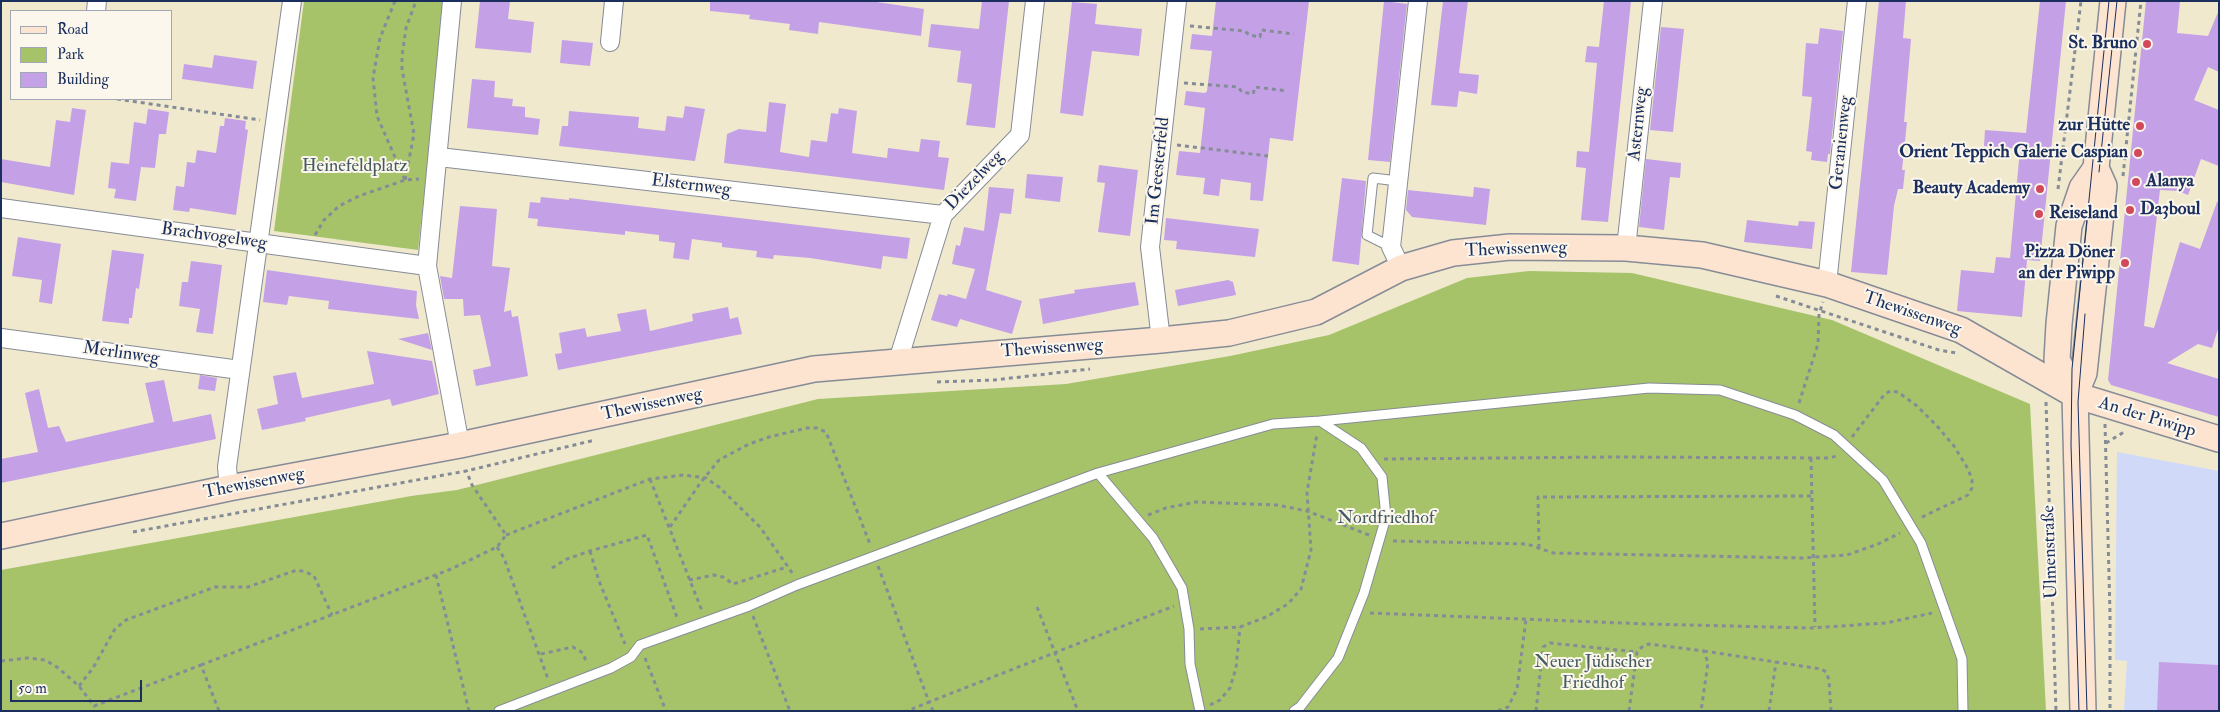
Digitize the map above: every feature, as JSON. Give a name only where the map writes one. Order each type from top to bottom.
[{"type":"street","points":[[229,488],[227,467],[260,243],[274,122],[292,1]]},
{"type":"street","points":[[452,1],[437,179],[427,266],[460,445]]},
{"type":"street","points":[[610,42],[614,1]]},
{"type":"street","name":"Diezelweg","points":[[898,361],[943,215],[1020,136],[1035,1]]},
{"type":"street","name":"Im Geesterfeld","points":[[1161,340],[1150,247],[1177,1]]},
{"type":"street","points":[[1396,258],[1398,181],[1418,1]]},
{"type":"street","name":"Asternweg","points":[[1626,248],[1653,1]]},
{"type":"street","name":"Geranienweg","points":[[1827,284],[1857,1]]},
{"type":"street","points":[[2075,395],[2084,373],[2104,186],[2096,168],[2113,1]]},
{"type":"street","name":"Elsternweg","points":[[439,157],[943,215]]},
{"type":"street","name":"Brachvogelweg","points":[[1,208],[427,266]]},
{"type":"street","name":"Thewissenweg","points":[[1,536],[229,488],[460,445],[814,370],[898,361],[1229,333],[1316,312],[1396,258],[1510,247],[1626,248],[1702,255],[1827,284],[1961,330],[2075,395]]},
{"type":"street","name":"Merlinweg","points":[[1,338],[240,370]]},
{"type":"street","name":"An der Piwipp","points":[[2075,395],[2219,439]]},
{"type":"street","name":"Ulmenstraße","points":[[2075,395],[2083,711]]},
{"type":"lane","points":[[1396,258],[1367,235],[1373,178],[1398,181]]},
{"type":"lane","points":[[499,711],[611,668],[631,657],[640,645],[749,606],[874,556],[1098,473],[1273,424],[1649,388],[1720,390],[1795,415],[1834,435],[1883,480],[1921,543],[1962,659],[1963,711]]},
{"type":"lane","points":[[1294,711],[1300,707],[1338,658],[1357,612],[1386,517],[1382,477],[1361,448],[1320,421]]},
{"type":"lane","points":[[1098,473],[1153,538],[1182,588],[1189,629],[1190,664],[1200,711]]},
{"type":"path","points":[[395,1],[380,38],[373,78],[377,116],[405,180]]},
{"type":"path","points":[[405,180],[414,134],[402,69],[402,56],[406,28],[416,1]]},
{"type":"path","points":[[1175,24],[1245,31],[1249,35],[1260,37],[1262,30],[1294,34]]},
{"type":"path","points":[[1169,81],[1238,87],[1242,92],[1253,94],[1254,87],[1287,91]]},
{"type":"path","points":[[124,100],[274,122]]},
{"type":"path","points":[[1162,144],[1268,156]]},
{"type":"path","points":[[309,250],[316,231],[324,220],[340,206],[358,196],[405,180],[437,179]]},
{"type":"path","points":[[1773,295],[1821,309],[1939,350],[1964,354]]},
{"type":"path","points":[[1795,415],[1818,344],[1821,309]]},
{"type":"path","points":[[932,382],[994,380],[1096,368]]},
{"type":"path","points":[[1137,520],[1166,508],[1196,502],[1277,505],[1307,511],[1360,534],[1398,542],[1527,544],[1553,552],[1812,558],[1847,555],[1878,544],[1968,495],[1972,480],[1968,468],[1954,446],[1917,406],[1898,392],[1890,391],[1874,406],[1846,446]]},
{"type":"path","name":"Ulmenstraße","points":[[2045,393],[2056,711]]},
{"type":"path","points":[[1189,629],[1240,627],[1266,617],[1288,604],[1302,589],[1311,550],[1311,528],[1307,511],[1309,472],[1320,421]]},
{"type":"path","points":[[670,528],[696,489],[719,460],[749,444],[807,428],[817,428],[826,432],[933,711]]},
{"type":"path","points":[[128,533],[466,471],[602,438]]},
{"type":"path","points":[[2105,443],[2110,613],[2110,711]]},
{"type":"path","points":[[1369,459],[1827,458],[1853,453]]},
{"type":"path","points":[[1811,458],[1814,627]]},
{"type":"path","points":[[466,471],[472,485],[506,534]]},
{"type":"path","points":[[94,706],[436,575],[498,547],[506,534],[650,479],[684,475],[706,478],[719,487],[760,527],[801,584]]},
{"type":"path","points":[[650,479],[706,621]]},
{"type":"path","points":[[1539,548],[1538,497],[1812,496]]},
{"type":"path","points":[[552,568],[567,559],[590,551],[647,535],[682,630]]},
{"type":"path","points":[[498,547],[541,654],[551,690]]},
{"type":"path","points":[[590,551],[599,581],[631,657]]},
{"type":"path","points":[[689,580],[714,575],[723,577],[733,584],[788,567]]},
{"type":"path","points":[[79,686],[93,668],[115,629],[126,620],[215,587],[248,587],[297,570],[306,572],[314,576],[332,615]]},
{"type":"path","points":[[436,575],[468,711]]},
{"type":"path","points":[[907,711],[1183,602]]},
{"type":"path","points":[[749,606],[790,711]]},
{"type":"path","points":[[1037,607],[1078,711]]},
{"type":"path","points":[[1357,612],[1814,627],[1886,623],[1945,611]]},
{"type":"path","points":[[1498,711],[1508,707],[1517,689],[1526,619]]},
{"type":"path","points":[[1200,711],[1220,700],[1230,688],[1236,668],[1240,627]]},
{"type":"path","points":[[1536,711],[1544,646],[1550,643],[1637,652]]},
{"type":"path","points":[[1629,711],[1637,652],[1642,646],[1650,644],[1822,669],[1826,672],[1831,693],[1831,711]]},
{"type":"path","points":[[640,645],[666,711]]},
{"type":"path","points":[[541,654],[565,648],[579,649],[592,674]]},
{"type":"path","points":[[1701,711],[1708,663],[1704,651]]},
{"type":"path","points":[[1,661],[28,658],[45,660],[57,667],[79,686],[96,711]]},
{"type":"path","points":[[1770,711],[1776,662]]},
{"type":"path","points":[[201,665],[219,711]]},
{"type":"shaded area","points":[[2117,452],[2219,471],[2219,711],[2124,711],[2127,661],[2115,660]]},
{"type":"green space","name":"Heinefeldplatz","points":[[304,1],[445,1],[418,250],[274,231]]},
{"type":"green space","name":"Nordfriedhof","points":[[1529,271],[1632,273],[1832,320],[2030,404],[2046,711],[1,711],[1,570],[411,496],[457,490],[818,399],[1066,384],[1230,356],[1329,335],[1467,278]]},
{"type":"building","points":[[480,1],[510,1],[508,19],[534,22],[531,53],[475,48]]},
{"type":"building","points":[[710,1],[870,1],[924,9],[921,36],[819,22],[818,34],[789,30],[790,24],[749,19],[750,15],[710,11]]},
{"type":"building","points":[[982,1],[1009,1],[995,128],[966,125],[972,84],[957,82],[961,51],[928,47],[931,24],[979,29]]},
{"type":"building","points":[[1216,1],[1309,1],[1293,141],[1270,138],[1263,201],[1250,200],[1251,183],[1221,179],[1219,196],[1203,194],[1205,178],[1176,175],[1179,151],[1200,153],[1205,108],[1184,105],[1186,91],[1205,93],[1207,91],[1212,51],[1190,49],[1192,34],[1212,36]]},
{"type":"building","points":[[1384,1],[1407,4],[1390,162],[1368,160]]},
{"type":"building","points":[[1443,1],[1468,1],[1459,73],[1479,75],[1477,94],[1459,91],[1457,107],[1431,105]]},
{"type":"building","points":[[1604,1],[1631,1],[1608,222],[1581,220],[1586,168],[1576,167],[1577,151],[1589,152],[1597,63],[1585,62],[1587,46],[1599,47]]},
{"type":"building","points":[[1879,1],[1906,1],[1903,38],[1911,39],[1904,122],[1907,122],[1902,170],[1905,170],[1903,189],[1898,189],[1894,206],[1887,275],[1851,272]]},
{"type":"building","points":[[2040,1],[2066,1],[2040,261],[2027,260],[2022,317],[1957,311],[1961,270],[1994,273],[1996,257],[2010,258],[2020,149],[1984,146],[1985,130],[2026,133]]},
{"type":"building","points":[[2146,1],[2180,1],[2177,33],[2208,36],[2219,10],[2219,72],[2208,67],[2194,100],[2219,110],[2219,166],[2201,159],[2188,195],[2178,191],[2160,190],[2144,326],[2154,328],[2180,242],[2200,249],[2217,202],[2219,202],[2219,326],[2212,348],[2198,344],[2167,363],[2219,379],[2219,417],[2111,385],[2108,380]]},
{"type":"building","points":[[1072,2],[1097,4],[1095,24],[1142,29],[1139,56],[1092,51],[1083,116],[1060,113]]},
{"type":"building","points":[[1661,27],[1684,29],[1673,132],[1650,130]]},
{"type":"building","points":[[1820,28],[1843,31],[1830,154],[1828,154],[1827,162],[1811,160],[1812,152],[1806,151],[1812,97],[1802,96],[1806,43],[1818,44]]},
{"type":"building","points":[[562,40],[593,43],[590,66],[560,63]]},
{"type":"building","points":[[214,55],[257,61],[253,89],[182,79],[184,64],[212,68]]},
{"type":"building","points":[[472,79],[495,81],[494,97],[513,99],[512,106],[525,107],[525,117],[540,119],[538,135],[467,128]]},
{"type":"building","points":[[769,102],[786,104],[780,152],[809,157],[811,140],[827,142],[831,113],[838,114],[839,108],[857,111],[852,153],[887,158],[888,148],[919,152],[921,139],[940,141],[938,157],[949,158],[944,190],[724,163],[727,134],[739,129],[766,132]]},
{"type":"building","points":[[685,106],[705,109],[695,161],[559,146],[562,126],[568,126],[569,111],[639,117],[638,128],[665,131],[667,116],[683,118]]},
{"type":"building","points":[[72,108],[86,110],[74,195],[1,182],[1,159],[50,167],[56,120],[70,122]]},
{"type":"building","points":[[148,109],[169,112],[166,134],[159,134],[155,168],[141,167],[136,201],[114,198],[116,189],[108,188],[111,162],[129,164],[134,122],[146,124]]},
{"type":"building","points":[[225,118],[246,121],[245,129],[248,130],[236,215],[190,208],[189,212],[173,210],[176,186],[184,187],[187,162],[195,163],[197,150],[216,153],[220,126],[224,126]]},
{"type":"building","points":[[1646,159],[1681,163],[1680,178],[1670,177],[1664,230],[1639,227]]},
{"type":"building","points":[[1099,165],[1138,170],[1130,236],[1098,232],[1105,183],[1097,182]]},
{"type":"building","points":[[1027,174],[1063,177],[1060,202],[1025,198]]},
{"type":"building","points":[[1342,178],[1366,181],[1359,265],[1332,261]]},
{"type":"building","points":[[989,187],[1014,189],[1011,214],[1000,213],[986,290],[1022,301],[1012,334],[960,319],[957,327],[931,320],[939,294],[947,296],[948,294],[966,299],[975,269],[952,264],[956,245],[960,246],[964,227],[984,231]]},
{"type":"building","points":[[1474,187],[1490,189],[1486,225],[1412,217],[1406,210],[1408,190],[1473,197]]},
{"type":"building","points":[[541,197],[569,200],[569,198],[910,238],[907,259],[883,256],[881,269],[810,258],[774,255],[773,259],[756,257],[757,251],[722,247],[722,243],[692,239],[689,260],[673,258],[675,243],[659,241],[659,235],[625,231],[625,235],[537,226],[538,219],[528,218],[530,202],[540,203]]},
{"type":"building","points":[[460,206],[497,209],[492,266],[510,268],[504,312],[511,310],[512,317],[518,316],[528,376],[476,386],[473,370],[491,366],[480,315],[464,316],[463,299],[444,299],[440,276],[452,278]]},
{"type":"building","points":[[1166,218],[1259,229],[1255,257],[1176,249],[1177,241],[1164,240]]},
{"type":"building","points":[[1747,220],[1798,226],[1799,221],[1815,222],[1812,249],[1744,242]]},
{"type":"building","points":[[18,237],[61,244],[52,304],[39,302],[42,280],[12,276]]},
{"type":"building","points":[[112,250],[144,254],[139,289],[136,288],[132,318],[129,318],[129,324],[102,321]]},
{"type":"building","points":[[191,261],[222,265],[213,334],[196,332],[200,309],[179,306],[182,282],[188,282]]},
{"type":"building","points":[[267,270],[417,291],[416,305],[419,319],[328,309],[329,301],[289,296],[287,305],[263,302]]},
{"type":"building","points":[[1228,280],[1233,282],[1236,295],[1178,306],[1175,290]]},
{"type":"building","points":[[1135,282],[1139,305],[1043,324],[1039,299],[1075,293],[1074,290]]},
{"type":"building","points":[[728,307],[730,319],[738,317],[742,334],[558,370],[555,354],[562,353],[559,333],[585,328],[587,337],[621,331],[617,314],[646,309],[650,331],[693,321],[692,314]]},
{"type":"building","points":[[428,333],[432,350],[398,339]]},
{"type":"building","points":[[367,351],[432,361],[439,394],[392,406],[390,399],[305,418],[306,421],[262,430],[257,409],[278,404],[273,376],[296,372],[302,398],[374,384]]},
{"type":"building","points":[[200,375],[217,378],[215,391],[198,389]]},
{"type":"building","points":[[164,380],[173,422],[211,414],[216,439],[1,483],[1,459],[38,452],[25,393],[39,389],[48,428],[59,426],[66,442],[154,422],[145,383]]},
{"type":"building","points":[[2159,662],[2219,665],[2219,711],[2157,711]]},
{"type":"tram line","points":[[2079,711],[2071,445],[2072,369],[2109,1]]},
{"type":"tram line","points":[[2099,172],[2117,1]]},
{"type":"tram line","points":[[2085,314],[2078,402],[2087,711]]},
{"type":"place","name":"St. Bruno","points":[[2147,44]]},
{"type":"place","name":"zur Hütte","points":[[2140,126]]},
{"type":"place","name":"Orient Teppich Galerie Caspian","points":[[2138,153]]},
{"type":"place","name":"Alanya","points":[[2136,182]]},
{"type":"place","name":"Beauty Academy","points":[[2040,189]]},
{"type":"place","name":"Da3boul","points":[[2130,210]]},
{"type":"place","name":"Reiseland","points":[[2039,214]]},
{"type":"place","name":"Pizza Döner an der Piwipp","points":[[2125,263]]},
{"type":"park label","name":"Neuer Jüdischer Friedhof","points":[[1593,673]]}]
